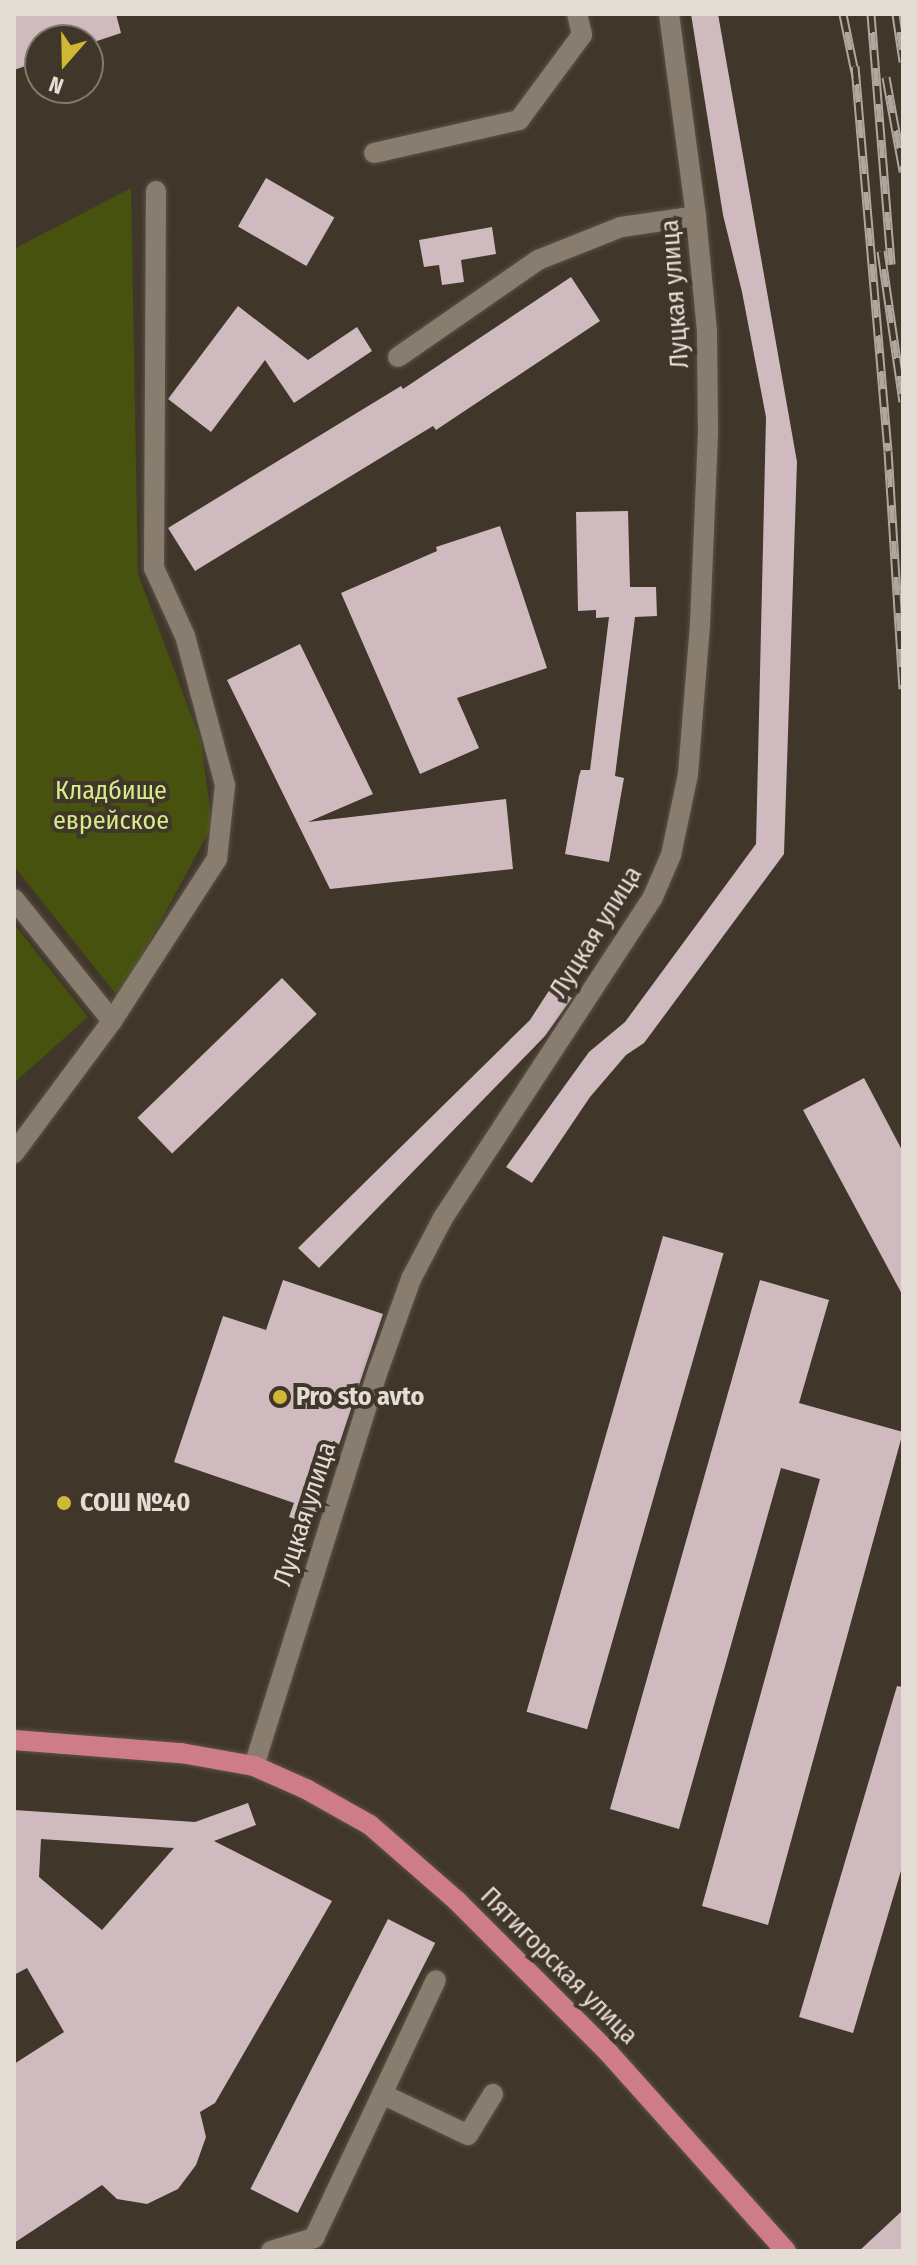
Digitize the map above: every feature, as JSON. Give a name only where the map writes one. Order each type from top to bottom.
[{"type":"main road","name":"Пятигорская улица","points":[[14,1740],[181,1753],[254,1766],[306,1789],[370,1825],[457,1901],[608,2052],[786,2251]]},
{"type":"street","points":[[374,153],[519,120],[582,35],[577,14]]},
{"type":"street","name":"Луцкая улица","points":[[254,1766],[374,1381],[411,1279],[443,1218],[652,899],[671,855],[688,774],[700,624],[708,449],[707,331],[696,216],[669,14]]},
{"type":"street","points":[[14,1153],[112,1021],[217,859],[225,785],[185,636],[154,568],[156,191]]},
{"type":"street","points":[[398,357],[538,260],[621,227],[696,216]]},
{"type":"street","points":[[14,899],[112,1021]]},
{"type":"street","points":[[271,2251],[314,2238],[436,1980]]},
{"type":"street","points":[[382,2094],[468,2135],[493,2094]]},
{"type":"green space","name":"Кладбище еврейское","points":[[131,188],[138,574],[201,741],[212,826],[119,998],[14,866],[14,249]]},
{"type":"green space","points":[[14,924],[88,1017],[14,1083]]},
{"type":"building","points":[[14,14],[116,14],[121,33],[104,39],[104,24],[24,24],[24,67],[14,70]]},
{"type":"building","points":[[691,14],[718,14],[797,462],[784,854],[644,1043],[626,1055],[590,1097],[532,1183],[506,1167],[589,1052],[625,1022],[756,844],[766,417],[742,292],[723,215]]},
{"type":"building","points":[[266,178],[334,218],[306,266],[238,226]]},
{"type":"building","points":[[492,227],[496,254],[461,260],[464,282],[442,285],[439,265],[424,267],[419,240]]},
{"type":"building","points":[[571,277],[600,321],[436,430],[433,426],[195,571],[168,528],[401,386],[403,389]]},
{"type":"building","points":[[238,306],[308,360],[357,327],[372,351],[294,403],[265,360],[211,432],[168,399]]},
{"type":"building","points":[[628,511],[630,587],[656,587],[657,616],[635,617],[615,776],[624,778],[609,862],[565,854],[579,776],[581,770],[590,770],[609,617],[596,618],[596,610],[578,611],[576,512]]},
{"type":"building","points":[[500,526],[547,668],[457,698],[479,748],[420,774],[341,593],[437,551],[436,547]]},
{"type":"building","points":[[300,644],[373,794],[308,822],[506,799],[513,869],[330,889],[227,680]]},
{"type":"building","points":[[282,978],[317,1014],[172,1154],[137,1118]]},
{"type":"building","points":[[552,986],[572,998],[545,1036],[319,1268],[298,1248],[530,1020]]},
{"type":"building","points":[[864,1078],[903,1152],[903,1296],[803,1110]]},
{"type":"building","points":[[663,1236],[724,1253],[587,1729],[527,1712]]},
{"type":"building","points":[[283,1280],[383,1314],[312,1525],[289,1517],[294,1503],[174,1462],[223,1316],[266,1330]]},
{"type":"building","points":[[760,1280],[829,1300],[799,1403],[903,1432],[768,1925],[702,1906],[820,1479],[781,1468],[679,1829],[610,1809]]},
{"type":"building","points":[[897,1686],[903,1687],[903,1864],[853,2033],[799,2017]]},
{"type":"building","points":[[248,1803],[256,1825],[214,1841],[332,1901],[215,2103],[200,2112],[206,2137],[196,2165],[178,2189],[147,2204],[117,2199],[102,2185],[14,2243],[14,2064],[64,2032],[27,1968],[14,1975],[14,1810],[195,1822]],"holes":[[[41,1839],[174,1848],[102,1930],[39,1877]]]},
{"type":"building","points":[[388,1919],[435,1943],[298,2213],[250,2189]]},
{"type":"building","points":[[903,2210],[903,2251],[859,2251]]},
{"type":"railway","points":[[843,14],[856,77]]},
{"type":"railway","points":[[871,14],[891,264]]},
{"type":"railway","points":[[896,14],[903,61]]},
{"type":"railway","points":[[855,66],[888,451],[903,689]]},
{"type":"railway","points":[[886,77],[903,171]]},
{"type":"railway","points":[[881,251],[903,401]]},
{"type":"place","name":"Pro sto avto","points":[[280,1397]]},
{"type":"place","name":"СОШ №40","points":[[64,1503]]}]
